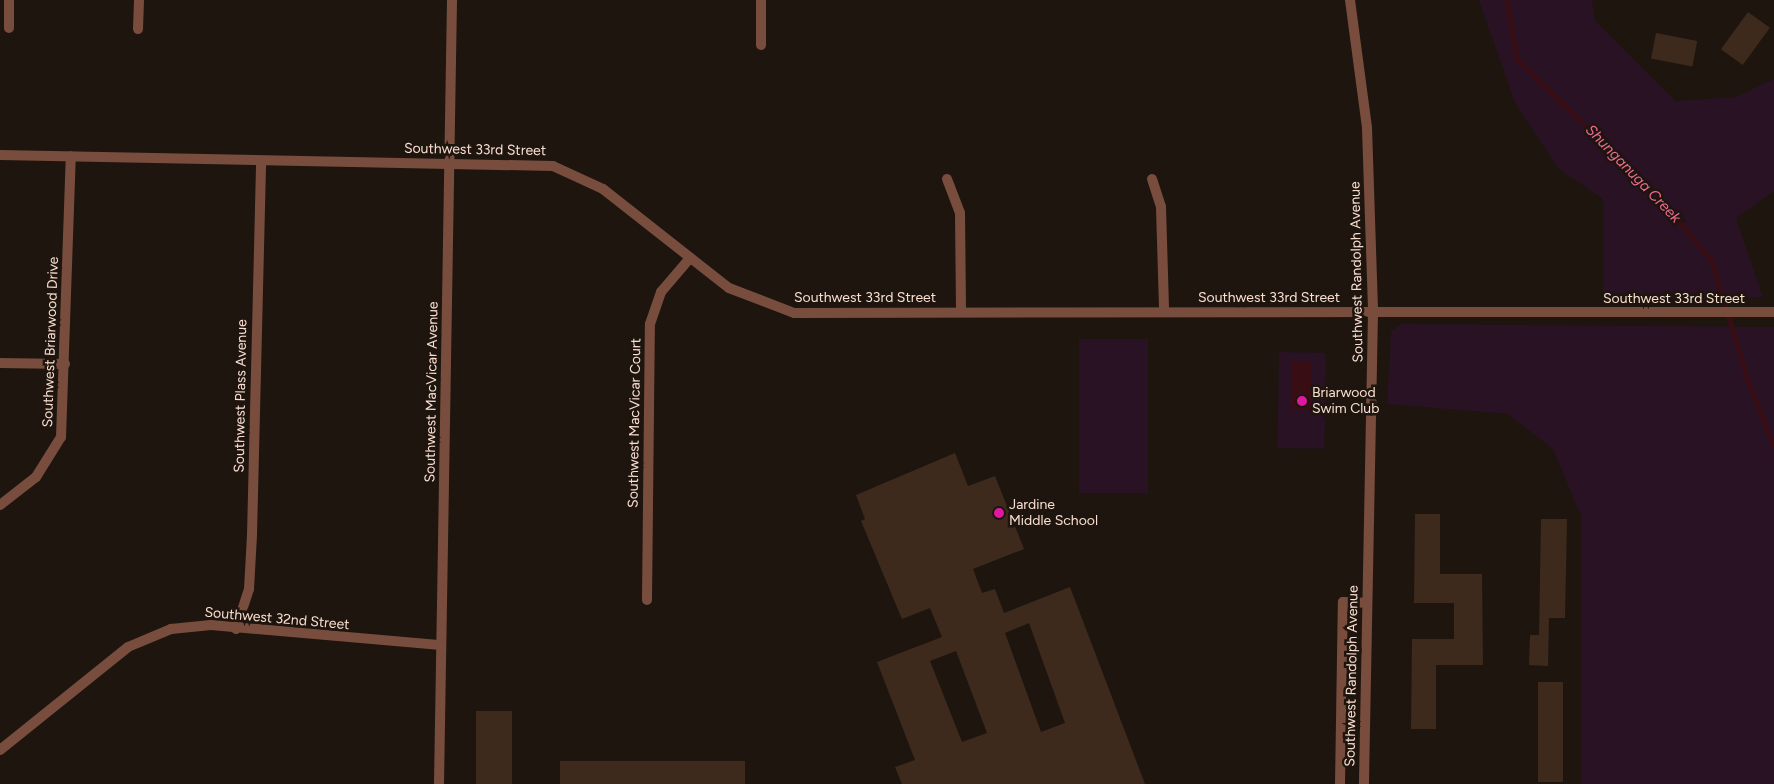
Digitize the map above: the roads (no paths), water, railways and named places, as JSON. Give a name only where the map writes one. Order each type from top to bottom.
[{"type":"street","points":[[9,0],[9,28]]},
{"type":"street","points":[[138,29],[139,0]]},
{"type":"street","name":"Southwest MacVicar Avenue","points":[[438,784],[452,0]]},
{"type":"street","points":[[761,0],[761,45]]},
{"type":"street","name":"Southwest Randolph Avenue","points":[[1350,0],[1367,128],[1373,312],[1364,784]]},
{"type":"street","name":"Southwest 33rd Street","points":[[0,155],[261,161],[528,163],[572,171],[603,189],[690,258],[748,299],[794,313],[1164,311],[1773,312]]},
{"type":"street","name":"Southwest Briarwood Drive","points":[[0,504],[36,478],[57,446],[64,422],[71,156]]},
{"type":"street","name":"Southwest Plass Avenue","points":[[236,629],[249,589],[252,535],[261,161]]},
{"type":"street","points":[[947,179],[960,212],[961,312]]},
{"type":"street","points":[[1152,179],[1161,206],[1164,311]]},
{"type":"street","name":"Southwest MacVicar Court","points":[[647,600],[650,324],[661,292],[690,258]]},
{"type":"street","points":[[0,363],[65,364]]},
{"type":"street","points":[[1340,784],[1343,602],[1366,603]]},
{"type":"street","name":"Southwest 32nd Street","points":[[0,750],[146,637],[184,626],[441,645]]},
{"type":"waterway","name":"Shunganuga Creek","points":[[1507,0],[1517,59],[1659,196],[1712,261],[1747,378],[1774,446]]},
{"type":"place","name":"Briarwood Swim Club","points":[[1302,401]]},
{"type":"place","name":"Jardine Middle School","points":[[999,513]]}]
